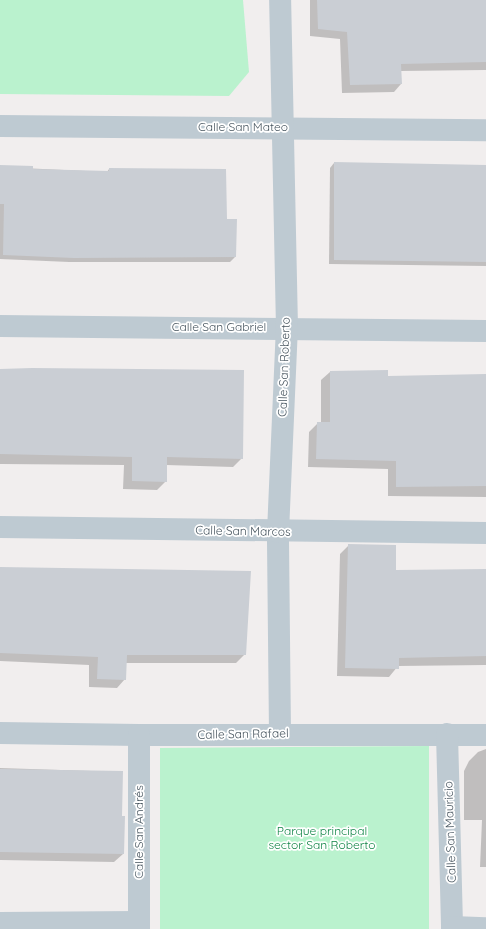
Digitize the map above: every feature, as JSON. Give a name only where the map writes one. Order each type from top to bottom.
[{"type":"street","name":"Calle San Roberto","points":[[280,0],[287,328],[278,532],[280,733]]},
{"type":"street","name":"Calle San Mateo","points":[[0,126],[282,127],[486,130]]},
{"type":"street","name":"Calle San Gabriel","points":[[0,326],[486,331]]},
{"type":"street","name":"Calle San Marcos","points":[[0,528],[486,533]]},
{"type":"street","name":"Calle San Rafael","points":[[0,733],[139,735],[280,733],[486,735]]},
{"type":"street","name":"Calle San Mauricio","points":[[447,734],[452,928]]},
{"type":"street","name":"Calle San Andrés","points":[[138,926],[139,735]]},
{"type":"street","points":[[0,923],[138,926]]},
{"type":"street","points":[[452,928],[486,928]]},
{"type":"green space","points":[[0,0],[243,0],[249,72],[229,96],[0,94]]},
{"type":"green space","name":"Parque principal sector San Roberto","points":[[429,746],[429,929],[160,929],[160,748]]},
{"type":"building","points":[[317,0],[486,0],[486,62],[401,64],[402,84],[350,85],[347,32],[318,29]]},
{"type":"building","points":[[334,162],[486,165],[486,262],[334,260]]},
{"type":"building","points":[[0,165],[33,166],[33,169],[109,171],[109,168],[226,169],[227,219],[237,219],[236,257],[74,258],[3,255],[4,204],[0,204]]},
{"type":"building","points":[[0,369],[244,370],[243,459],[167,457],[167,482],[132,481],[132,457],[0,454]]},
{"type":"building","points":[[388,370],[388,376],[486,374],[486,486],[396,487],[396,461],[316,459],[317,422],[330,422],[330,371]]},
{"type":"building","points":[[348,544],[396,545],[396,570],[486,569],[486,656],[399,658],[399,669],[345,668]]},
{"type":"building","points":[[0,567],[251,571],[246,655],[127,655],[126,680],[97,679],[98,657],[0,653]]},
{"type":"building","points":[[0,769],[123,771],[122,816],[125,816],[124,854],[0,852]]}]
